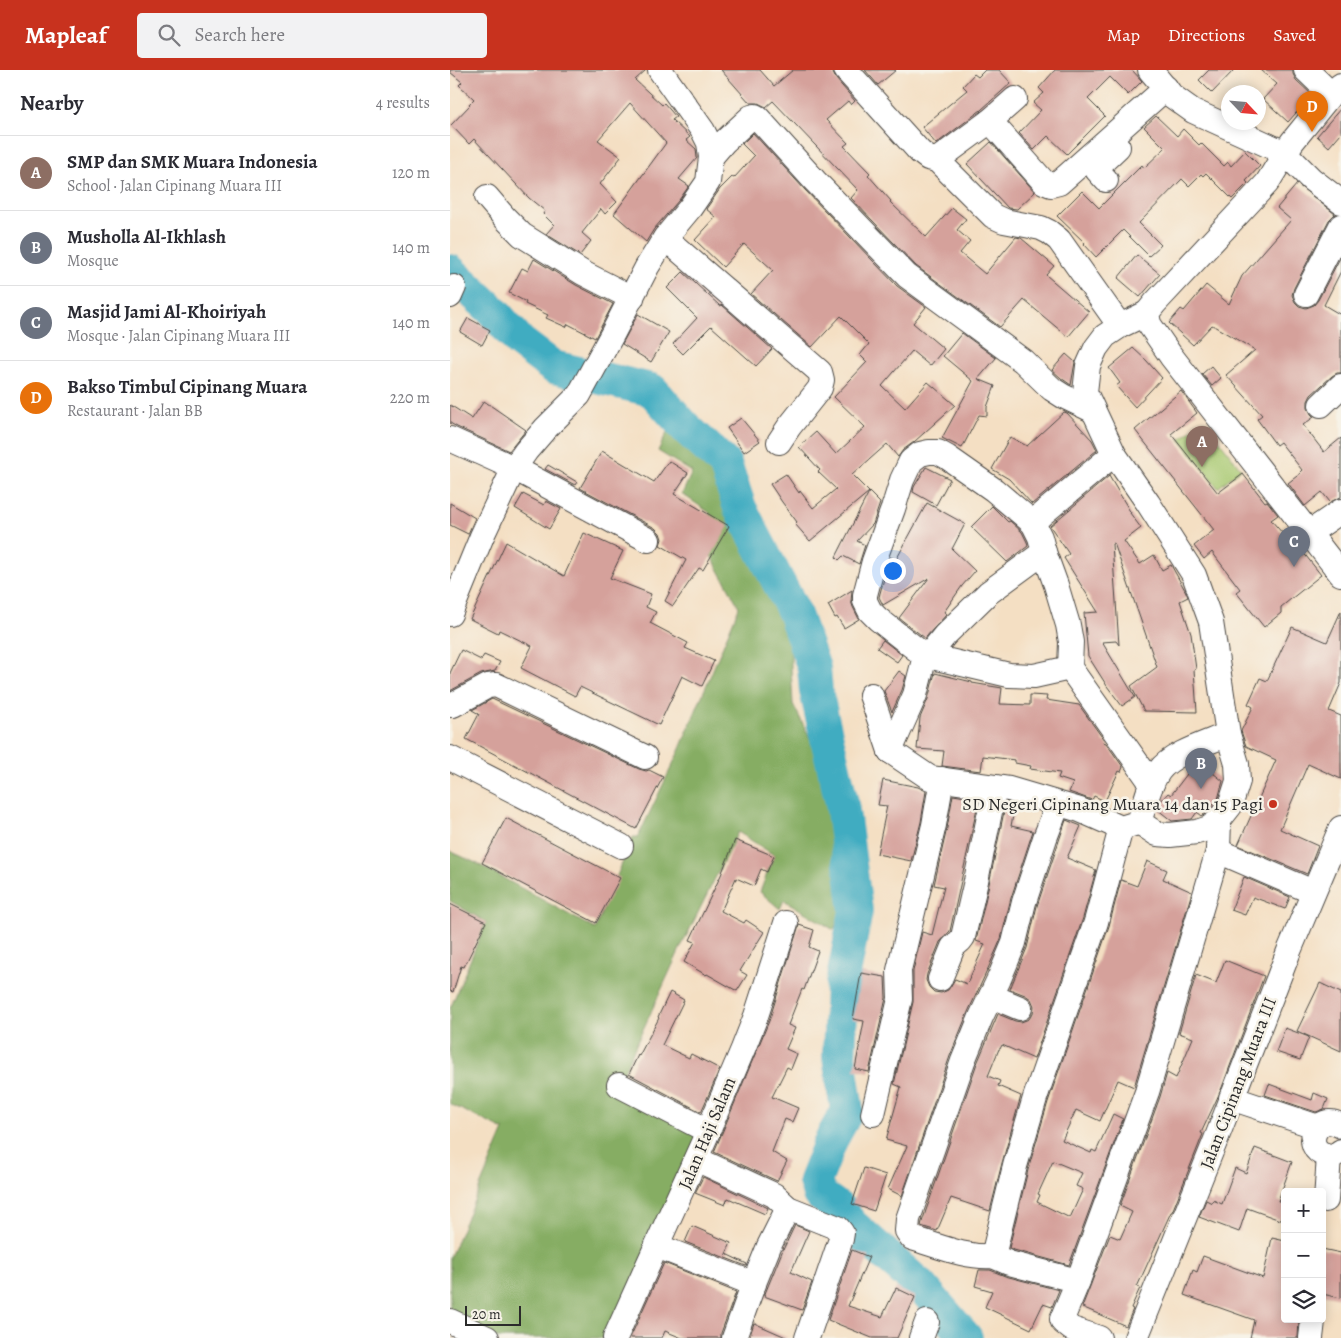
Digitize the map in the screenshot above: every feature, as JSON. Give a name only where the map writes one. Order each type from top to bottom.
[{"type":"street","points":[[450,614],[482,536],[514,468],[526,451],[579,395],[647,267],[665,238],[690,208],[708,182],[711,157],[703,131],[660,70]]},
{"type":"street","points":[[846,70],[920,152],[928,158],[937,160],[993,216],[1004,221],[1041,228],[1059,240],[1120,326]]},
{"type":"street","points":[[1150,70],[1169,92],[1193,111],[1285,153],[1310,179],[1341,202]]},
{"type":"street","points":[[871,695],[890,751],[930,778],[1009,789],[1157,834],[1170,835],[1197,832],[1209,828],[1219,820],[1230,806],[1238,781],[1237,764],[1228,734],[1210,622],[1194,575],[1114,454],[1085,392],[1088,366],[1100,342],[1105,336],[1120,326],[1147,313],[1154,303],[1267,183],[1292,142],[1336,90],[1306,70]]},
{"type":"street","points":[[990,121],[1044,182],[1051,185],[1059,183],[1169,92]]},
{"type":"street","points":[[1106,180],[1097,170],[1098,165],[1169,92]]},
{"type":"street","points":[[937,160],[990,121],[1015,99]]},
{"type":"street","points":[[711,157],[724,142],[751,117],[755,116],[907,276],[1024,361],[1052,389],[1062,396],[1092,410]]},
{"type":"street","points":[[487,197],[522,236],[632,298]]},
{"type":"street","points":[[1306,294],[1341,226]]},
{"type":"street","points":[[665,238],[820,372],[822,380],[820,388],[789,427],[780,442]]},
{"type":"street","points":[[1147,313],[1149,324],[1171,356],[1341,574]]},
{"type":"street","points":[[1321,405],[1341,386]]},
{"type":"street","points":[[450,439],[514,468],[648,540]]},
{"type":"street","points":[[1070,668],[1034,676],[1009,675],[927,656],[878,620],[870,611],[865,601],[865,595],[874,561],[902,480],[911,461],[920,454],[938,452],[947,457],[994,490],[1033,523],[1040,538],[1068,625],[1071,642],[1070,668],[1152,784]]},
{"type":"street","points":[[1033,523],[1114,454]]},
{"type":"street","points":[[1309,533],[1341,510]]},
{"type":"street","points":[[890,751],[915,694],[927,656],[945,635],[988,593],[1044,552]]},
{"type":"street","points":[[450,705],[488,686],[496,685],[645,757]]},
{"type":"street","points":[[993,1256],[1015,1166],[1035,1098],[1130,825],[1159,771],[1169,760],[1228,734]]},
{"type":"street","points":[[450,758],[621,846]]},
{"type":"street","points":[[873,1114],[900,999],[899,970],[934,825],[942,779]]},
{"type":"street","points":[[940,979],[953,947],[960,942],[962,937],[976,881],[995,787]]},
{"type":"street","points":[[1058,804],[1027,893],[1014,943],[964,1061],[908,1219],[907,1231],[912,1238],[967,1255],[993,1256],[1009,1263],[1078,1281]]},
{"type":"street","points":[[1099,1338],[1072,1330],[1062,1319],[1078,1281],[1147,1092],[1218,851],[1219,820]]},
{"type":"street","name":"Jalan Cipinang Muara III","points":[[1136,1338],[1289,951],[1341,828]]},
{"type":"street","points":[[1218,851],[1314,892]]},
{"type":"street","name":"Jalan Haji Salam","points":[[615,1338],[696,1159],[756,1016],[786,922]]},
{"type":"street","points":[[991,996],[1020,1008]]},
{"type":"street","points":[[619,1085],[708,1131]]},
{"type":"street","points":[[1229,1104],[1330,1126],[1314,1146],[1323,1155],[1335,1154],[1326,1200]]},
{"type":"street","points":[[696,1159],[774,1195],[788,1208],[838,1228],[842,1233],[815,1336]]},
{"type":"street","points":[[734,1338],[769,1246],[788,1208]]},
{"type":"street","points":[[657,1246],[754,1284]]},
{"type":"street","points":[[450,1321],[487,1338]]},
{"type":"green space","points":[[1204,421],[1241,469],[1218,488],[1180,439]]},
{"type":"green space","points":[[671,424],[721,467],[737,508],[791,616],[793,704],[810,738],[828,783],[846,900],[834,930],[784,900],[780,909],[760,892],[774,855],[738,832],[680,949],[618,1084],[706,1132],[612,1338],[492,1338],[450,1319],[450,1257],[504,1130],[450,1104],[450,1009],[486,922],[450,901],[450,851],[478,864],[595,929],[633,837],[638,837],[679,751],[739,607],[702,539],[710,513],[682,494],[692,472],[658,451]]},
{"type":"building","points":[[450,70],[646,70],[635,80],[662,105],[664,103],[676,117],[672,120],[690,137],[686,140],[696,149],[697,158],[679,179],[689,186],[654,229],[646,242],[614,214],[666,143],[630,103],[598,140],[621,157],[600,184],[617,202],[605,214],[601,209],[582,233],[591,241],[580,255],[546,234],[554,225],[543,214],[545,211],[529,198],[474,139],[469,144],[451,125],[474,99],[459,85],[462,82]]},
{"type":"building","points":[[721,70],[760,70],[774,86],[793,70],[833,70],[836,79],[855,101],[851,105],[848,101],[826,120],[848,143],[844,146],[870,173],[868,175],[890,202],[926,237],[952,208],[966,219],[957,230],[970,241],[960,253],[985,274],[1016,237],[1021,238],[1054,266],[1046,275],[1089,312],[1068,337],[1024,300],[1000,327],[916,266],[851,198],[858,190],[773,101],[766,107],[758,103],[750,103]]},
{"type":"building","points":[[865,70],[896,70],[878,85]]},
{"type":"building","points":[[985,70],[999,70],[1011,83],[981,110],[936,144],[922,127],[967,90],[963,86],[974,74],[978,77]]},
{"type":"building","points":[[1055,70],[1132,70],[1142,81],[1128,95],[1110,77],[1088,99],[1105,116],[1067,154],[1048,136],[1034,150],[1019,133],[1041,110],[1033,103],[1044,93],[1039,88]]},
{"type":"building","points":[[1209,70],[1234,70],[1212,93],[1199,80]]},
{"type":"building","points":[[1261,70],[1293,70],[1296,80],[1312,95],[1288,122],[1266,102],[1266,96],[1277,84]]},
{"type":"building","points":[[1341,108],[1341,133],[1329,147],[1317,136]]},
{"type":"building","points":[[1156,116],[1177,136],[1183,129],[1199,145],[1201,143],[1224,166],[1228,162],[1231,166],[1245,151],[1260,166],[1246,181],[1248,183],[1232,199],[1206,173],[1203,176],[1201,174],[1189,186],[1182,179],[1139,223],[1161,245],[1149,256],[1123,230],[1096,257],[1085,243],[1057,216],[1082,191],[1099,208],[1142,165],[1144,168],[1165,148],[1144,127]]},
{"type":"building","points":[[753,133],[897,286],[926,307],[913,323],[944,349],[930,366],[912,351],[882,386],[905,408],[928,382],[955,405],[903,450],[898,457],[887,444],[852,475],[869,492],[810,541],[795,524],[797,522],[770,484],[786,474],[799,493],[800,491],[813,508],[836,489],[818,472],[820,470],[799,447],[816,432],[836,454],[865,427],[834,397],[867,362],[860,355],[869,344],[841,316],[812,347],[751,294],[773,270],[744,244],[723,267],[695,240],[716,217],[706,209],[720,189],[732,177],[734,178],[754,156],[742,144]]},
{"type":"building","points":[[991,142],[1035,192],[1017,209],[1008,208],[967,164]]},
{"type":"building","points":[[1297,184],[1335,214],[1329,220],[1294,288],[1292,295],[1299,306],[1306,308],[1314,305],[1341,256],[1341,271],[1324,305],[1341,315],[1341,373],[1332,376],[1311,395],[1308,401],[1308,408],[1314,417],[1303,425],[1324,452],[1341,438],[1341,497],[1330,502],[1322,492],[1305,506],[1288,483],[1301,473],[1302,470],[1280,442],[1276,445],[1257,419],[1262,415],[1226,375],[1255,350],[1212,325],[1193,345],[1169,323],[1181,309],[1184,311],[1206,285],[1229,304],[1242,276],[1291,220],[1277,208]]},
{"type":"building","points":[[1137,255],[1160,274],[1140,297],[1118,278]]},
{"type":"building","points":[[534,259],[576,285],[613,304],[595,338],[568,324],[566,327],[546,318],[548,315],[525,304],[526,302],[509,293],[522,268],[528,271]]},
{"type":"building","points":[[683,272],[720,306],[722,305],[772,349],[756,366],[711,326],[683,354],[673,344],[697,318],[667,288]]},
{"type":"building","points":[[638,314],[669,332],[651,362],[622,344]]},
{"type":"building","points":[[468,318],[490,330],[482,345],[460,332]]},
{"type":"building","points":[[962,333],[996,358],[978,379],[995,386],[987,407],[987,416],[979,415],[962,448],[942,438],[973,381],[943,356]]},
{"type":"building","points":[[1133,348],[1162,378],[1135,407],[1116,386],[1120,383],[1109,368]]},
{"type":"building","points":[[1066,354],[1075,362],[1071,385],[1052,370]]},
{"type":"building","points":[[1211,366],[1221,378],[1212,386],[1202,374]]},
{"type":"building","points":[[1181,391],[1197,413],[1171,434],[1218,493],[1243,474],[1278,515],[1271,520],[1296,549],[1299,547],[1321,575],[1281,607],[1281,613],[1264,627],[1236,592],[1240,589],[1212,552],[1204,559],[1194,546],[1214,530],[1135,430]]},
{"type":"building","points":[[484,401],[526,430],[509,451],[450,423],[450,405],[472,419]]},
{"type":"building","points":[[1064,412],[1092,440],[1097,450],[1032,504],[1009,479],[992,469],[1010,437],[1027,446]]},
{"type":"building","points":[[741,418],[760,441],[744,452],[727,428]]},
{"type":"building","points":[[602,451],[654,482],[669,461],[688,473],[674,494],[729,526],[703,570],[699,568],[673,606],[665,601],[686,560],[660,545],[662,539],[660,533],[655,528],[580,488]]},
{"type":"building","points":[[548,465],[577,482],[575,485],[545,469]]},
{"type":"building","points":[[926,467],[950,479],[936,505],[913,492]]},
{"type":"building","points":[[1109,476],[1130,513],[1141,528],[1124,541],[1140,564],[1154,555],[1162,570],[1171,565],[1188,597],[1180,601],[1191,634],[1196,669],[1194,670],[1197,712],[1144,711],[1131,686],[1157,667],[1114,543],[1112,544],[1119,645],[1116,641],[1102,642],[1135,697],[1122,706],[1088,656],[1084,613],[1098,612],[1064,558],[1069,554],[1050,526]]},
{"type":"building","points":[[869,492],[880,503],[873,524],[857,541],[865,545],[859,564],[843,556],[839,560],[836,557]]},
{"type":"building","points":[[523,494],[544,505],[546,501],[561,509],[549,529],[515,508]]},
{"type":"building","points":[[450,503],[475,518],[468,534],[450,525]]},
{"type":"building","points":[[927,503],[965,524],[952,549],[975,571],[944,612],[947,614],[925,638],[899,618],[929,578],[883,605],[879,597],[890,557],[896,560]]},
{"type":"building","points":[[992,506],[1008,522],[1010,521],[1022,532],[1027,542],[1028,546],[1007,562],[971,527]]},
{"type":"building","points":[[584,533],[623,551],[610,578],[651,594],[646,607],[656,612],[650,623],[688,643],[685,648],[714,661],[702,686],[682,676],[659,725],[580,687],[575,696],[521,668],[532,646],[499,630],[498,633],[470,619],[506,542],[564,576]]},
{"type":"building","points":[[852,590],[851,601],[859,619],[844,628],[837,617],[835,618],[828,605]]},
{"type":"building","points":[[1341,611],[1341,683],[1329,711],[1341,716],[1341,779],[1308,764],[1280,829],[1318,846],[1307,874],[1238,845],[1276,760],[1246,746],[1241,731],[1253,707],[1248,704],[1260,678],[1267,681],[1292,627],[1327,642]]},
{"type":"building","points":[[883,640],[902,655],[897,662],[877,648]]},
{"type":"building","points":[[461,650],[481,660],[484,655],[500,662],[495,671],[481,674],[450,691],[450,673]]},
{"type":"building","points":[[899,671],[906,676],[892,712],[884,691]]},
{"type":"building","points":[[935,673],[972,683],[1002,688],[1000,704],[1030,705],[1030,695],[1047,696],[1046,700],[1079,705],[1104,740],[1103,742],[1106,743],[1123,767],[1121,772],[1119,771],[1105,801],[1094,796],[1092,800],[1069,792],[1073,783],[1058,778],[1060,773],[1030,769],[1031,766],[1015,763],[1015,760],[983,756],[981,771],[942,766],[944,751],[917,749],[920,718],[928,699]]},
{"type":"building","points":[[492,699],[639,769],[649,770],[663,777],[636,829],[466,739],[479,714],[472,710]]},
{"type":"building","points":[[1197,761],[1223,781],[1218,799],[1202,816],[1197,812],[1192,819],[1172,821],[1157,809],[1159,803],[1168,793],[1171,795]]},
{"type":"building","points":[[883,780],[918,787],[926,791],[921,822],[911,861],[877,854],[887,806],[878,805]]},
{"type":"building","points":[[953,795],[979,799],[950,931],[940,942],[927,974],[926,980],[934,992],[941,993],[948,990],[955,979],[967,984],[985,944],[976,941],[1006,802],[1015,805],[1011,826],[1033,831],[1011,898],[1001,939],[950,1056],[902,1196],[888,1189],[907,1146],[886,1140],[901,1087],[894,1084],[913,1002],[913,971],[922,932],[932,935],[944,887],[934,885]]},
{"type":"building","points":[[506,818],[620,878],[596,923],[482,863]]},
{"type":"building","points":[[1066,820],[1081,826],[1067,858],[1096,870],[1083,918],[1034,1059],[1002,1045],[988,1076],[1000,1081],[998,1086],[1021,1096],[990,1211],[951,1198],[937,1231],[921,1226],[976,1066],[998,1014],[1021,1022],[1029,1019],[1033,1013],[1034,1006],[1031,999],[1010,989],[1027,948],[1037,906]]},
{"type":"building","points":[[735,840],[774,856],[767,872],[761,869],[754,886],[736,878],[721,911],[744,923],[746,920],[764,932],[740,971],[747,975],[737,991],[684,962],[695,942],[690,940],[721,875]]},
{"type":"building","points":[[1147,861],[1167,870],[1163,879],[1192,892],[1134,1087],[1118,1080],[1100,1121],[1076,1110],[1062,1140],[1091,1153],[1092,1150],[1096,1152],[1113,1114],[1123,1119],[1069,1265],[1009,1248],[1028,1170],[1048,1102],[1109,926],[1121,880],[1137,886]],"holes":[[[1053,1161],[1082,1173],[1076,1186],[1083,1189],[1070,1218],[1037,1202],[1040,1195],[1038,1194]]]},
{"type":"building","points":[[1244,877],[1290,897],[1285,909],[1253,897],[1245,915],[1231,910]]},
{"type":"building","points":[[450,904],[486,922],[464,967],[461,966],[453,992],[450,991]]},
{"type":"building","points":[[799,925],[814,930],[809,947],[818,951],[804,990],[802,989],[788,1025],[795,1028],[786,1049],[797,1054],[791,1069],[787,1067],[772,1097],[798,1108],[792,1122],[785,1119],[772,1152],[787,1161],[777,1181],[714,1152],[769,1021]]},
{"type":"building","points":[[1225,960],[1264,976],[1221,1090],[1201,1133],[1203,1134],[1172,1212],[1137,1287],[1140,1288],[1131,1308],[1133,1309],[1126,1326],[1082,1307],[1110,1235],[1120,1239],[1132,1212],[1120,1206],[1167,1073],[1176,1078],[1193,1038],[1179,1033],[1196,975],[1216,983]]},
{"type":"building","points":[[861,973],[885,977],[886,998],[869,1072],[855,1069],[864,1021],[853,1019]]},
{"type":"building","points":[[1320,983],[1341,993],[1341,1051],[1297,1031]]},
{"type":"building","points":[[670,992],[684,1000],[662,1045],[689,1058],[691,1054],[720,1069],[701,1112],[629,1074],[659,1018]]},
{"type":"building","points":[[1285,1028],[1309,1037],[1300,1060],[1276,1052]]},
{"type":"building","points":[[1269,1084],[1312,1100],[1314,1093],[1328,1099],[1324,1109],[1316,1112],[1265,1095]]},
{"type":"building","points":[[1255,1148],[1292,1162],[1283,1188],[1281,1188],[1278,1201],[1281,1202],[1280,1220],[1247,1208],[1239,1232],[1199,1217],[1206,1200],[1212,1203],[1213,1200],[1222,1204],[1235,1168],[1246,1173]]},
{"type":"building","points":[[864,1168],[886,1175],[874,1211],[852,1204]]},
{"type":"building","points":[[703,1177],[768,1208],[765,1214],[728,1198],[725,1205],[695,1193]]},
{"type":"building","points":[[795,1225],[809,1231],[791,1272],[812,1282],[802,1310],[764,1296]]},
{"type":"building","points":[[692,1226],[731,1243],[726,1254],[747,1264],[746,1266],[685,1242]]},
{"type":"building","points":[[1272,1238],[1281,1240],[1281,1323],[1299,1323],[1298,1338],[1250,1338],[1254,1320],[1184,1295],[1193,1270],[1197,1272],[1203,1256],[1263,1278]]},
{"type":"building","points":[[852,1250],[869,1257],[848,1306],[882,1317],[896,1288],[915,1297],[897,1338],[872,1338],[828,1320]]},
{"type":"building","points":[[1326,1250],[1341,1253],[1341,1298],[1326,1295]]},
{"type":"building","points":[[664,1263],[736,1292],[721,1333],[721,1338],[682,1338],[665,1331],[662,1338],[630,1338]]},
{"type":"building","points":[[979,1270],[990,1270],[1005,1276],[1059,1290],[1052,1307],[1043,1304],[1031,1329],[985,1307],[992,1291],[975,1286]]},
{"type":"building","points":[[754,1323],[788,1338],[749,1338]]},
{"type":"waterway","points":[[450,271],[492,310],[520,342],[553,367],[652,390],[686,428],[725,464],[740,508],[794,612],[814,668],[816,691],[842,803],[856,911],[842,984],[839,1057],[847,1111],[831,1140],[815,1181],[819,1194],[837,1207],[852,1225],[922,1287],[966,1338]]},
{"type":"place","name":"Bakso Timbul Cipinang Muara","points":[[1312,132]]},
{"type":"place","name":"SMP dan SMK Muara Indonesia","points":[[1202,467]]},
{"type":"place","name":"Masjid Jami Al-Khoiriyah","points":[[1294,567]]},
{"type":"place","name":"Musholla Al-Ikhlash","points":[[1201,789]]},
{"type":"place","name":"SD Negeri Cipinang Muara 14 dan 15 Pagi","points":[[1273,804]]}]
